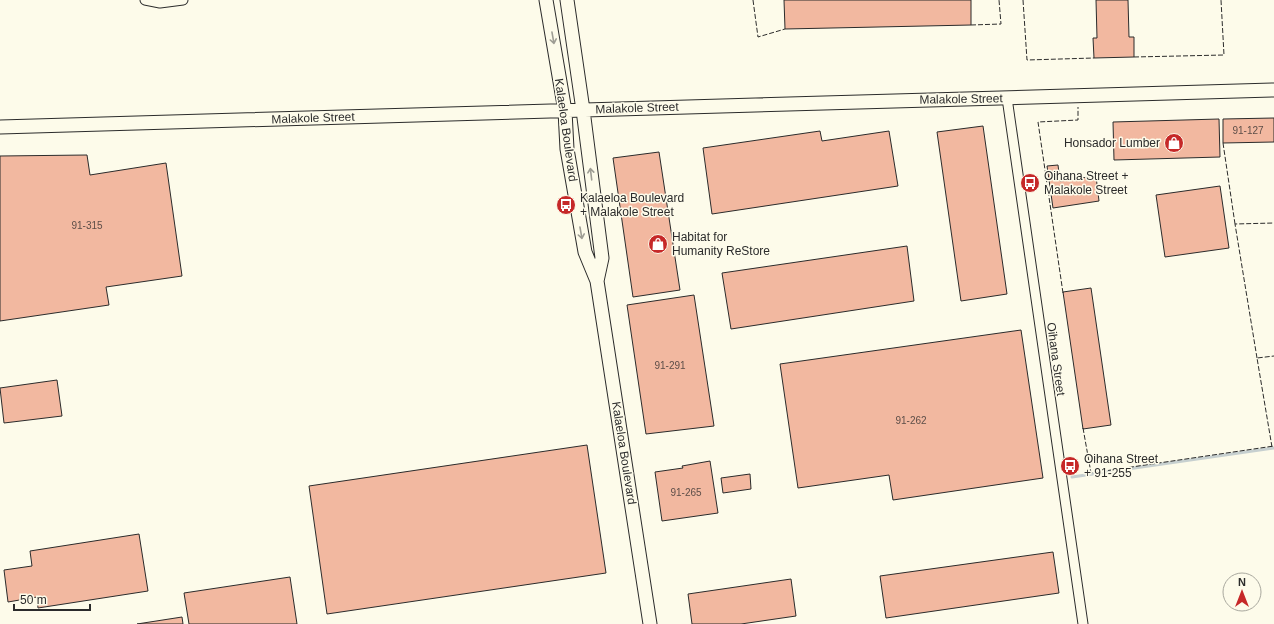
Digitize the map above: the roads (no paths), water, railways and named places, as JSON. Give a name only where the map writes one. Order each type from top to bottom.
[{"type":"street","points":[[145,0],[160,3],[183,0]]},
{"type":"street","name":"Kalaeloa Boulevard","points":[[546,0],[565,111],[567,149],[585,252],[597,281],[650,624]]},
{"type":"street","name":"Kalaeloa Boulevard","points":[[567,0],[602,258],[597,281]]},
{"type":"street","name":"Malakole Street","points":[[0,127],[1274,90]]},
{"type":"street","name":"Oihana Street","points":[[1006,98],[1083,624]]},
{"type":"waterway","points":[[1072,477],[1274,448]]},
{"type":"place","name":"Honsador Lumber","points":[[1174,143]]},
{"type":"place","name":"Oihana Street + Malakole Street","points":[[1030,183]]},
{"type":"place","name":"Kalaeloa Boulevard + Malakole Street","points":[[566,205]]},
{"type":"place","name":"Habitat for Humanity ReStore","points":[[658,244]]},
{"type":"place","name":"Oihana Street + 91-255","points":[[1070,466]]}]
